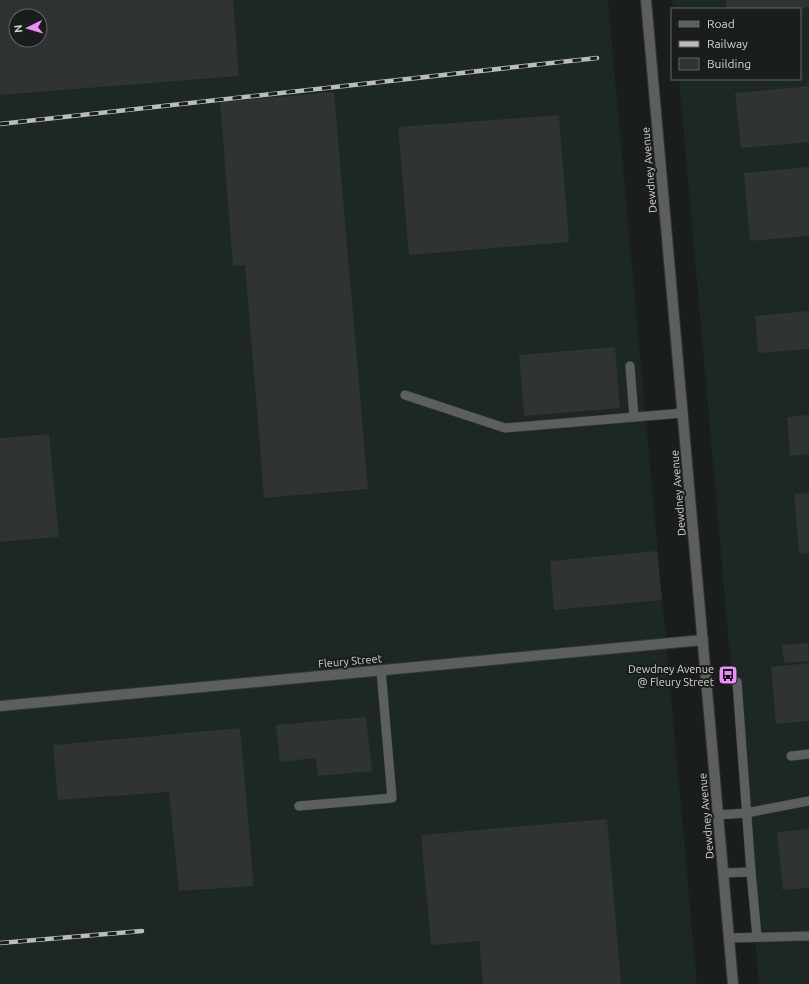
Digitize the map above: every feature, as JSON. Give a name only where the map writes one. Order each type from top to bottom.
[{"type":"street","name":"Dewdney Avenue","points":[[646,0],[733,984]]},
{"type":"street","name":"Fleury Street","points":[[0,706],[702,640]]},
{"type":"lane","points":[[630,366],[634,417]]},
{"type":"lane","points":[[404,395],[505,428],[683,413]]},
{"type":"lane","points":[[299,806],[392,798],[381,670]]},
{"type":"lane","points":[[737,682],[750,872],[757,937]]},
{"type":"lane","points":[[791,756],[809,754]]},
{"type":"lane","points":[[718,815],[746,813],[809,800]]},
{"type":"lane","points":[[723,873],[750,872]]},
{"type":"lane","points":[[729,938],[809,936]]},
{"type":"shaded area","points":[[0,0],[608,0],[697,984],[0,984]]},
{"type":"shaded area","points":[[672,0],[809,0],[809,984],[759,984],[679,80],[801,80],[801,8],[673,8]]},
{"type":"building","points":[[0,0],[233,0],[239,76],[0,95]]},
{"type":"building","points":[[726,0],[809,0],[809,7],[726,8]]},
{"type":"building","points":[[809,86],[809,142],[741,148],[735,93]]},
{"type":"building","points":[[334,92],[368,489],[264,498],[245,265],[233,266],[220,102]]},
{"type":"building","points":[[559,115],[569,242],[409,255],[398,127]]},
{"type":"building","points":[[809,167],[809,236],[750,241],[744,173]]},
{"type":"building","points":[[809,311],[809,349],[758,353],[755,316]]},
{"type":"building","points":[[615,347],[620,408],[524,416],[519,355]]},
{"type":"building","points":[[809,415],[809,454],[790,456],[787,417]]},
{"type":"building","points":[[49,434],[59,537],[0,542],[0,438]]},
{"type":"building","points":[[809,493],[809,553],[799,554],[794,494]]},
{"type":"building","points":[[657,551],[662,600],[554,610],[550,561]]},
{"type":"building","points":[[808,643],[809,661],[784,663],[782,645]]},
{"type":"building","points":[[809,663],[809,721],[776,724],[771,667]]},
{"type":"building","points":[[366,717],[372,771],[318,776],[316,758],[280,762],[276,725]]},
{"type":"building","points":[[240,728],[254,886],[179,891],[169,792],[58,800],[53,745]]},
{"type":"building","points":[[607,819],[621,984],[483,984],[479,941],[431,945],[421,835]]},
{"type":"building","points":[[809,829],[809,888],[783,890],[777,832]]},
{"type":"railway","points":[[0,124],[597,58]]},
{"type":"railway","points":[[0,943],[142,931]]},
{"type":"place","name":"Dewdney Avenue @ Fleury Street","points":[[728,675]]}]
